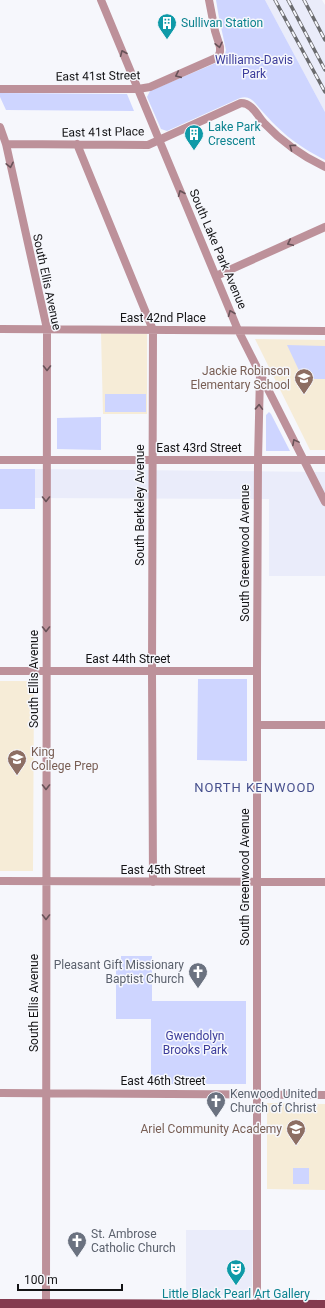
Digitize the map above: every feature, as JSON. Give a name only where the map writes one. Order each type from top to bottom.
[{"type":"main road","points":[[0,1304],[46,1306],[325,1305]]},
{"type":"street","name":"South Lake Park Avenue","points":[[101,0],[238,330],[325,502]]},
{"type":"street","name":"East 41st Street","points":[[0,89],[138,89],[150,87],[218,57],[220,52],[209,0]]},
{"type":"street","name":"East 41st Place","points":[[6,144],[148,144],[241,103],[246,103],[263,122],[289,146],[310,160],[325,167]]},
{"type":"street","name":"South Ellis Avenue","points":[[0,127],[6,144],[47,329],[46,1306]]},
{"type":"street","name":"South Berkeley Avenue","points":[[77,144],[153,330],[153,882]]},
{"type":"street","points":[[216,276],[325,227]]},
{"type":"street","name":"East 42nd Place","points":[[0,329],[325,331]]},
{"type":"street","name":"South Greenwood Avenue","points":[[257,1306],[256,1094],[258,882],[256,671],[260,375]]},
{"type":"street","name":"East 43rd Street","points":[[0,460],[325,460]]},
{"type":"street","name":"East 44th Street","points":[[0,672],[256,671]]},
{"type":"street","points":[[257,725],[325,725]]},
{"type":"street","name":"East 45th Street","points":[[0,881],[325,882]]},
{"type":"street","name":"East 46th Street","points":[[0,1093],[325,1095]]},
{"type":"shaded area","points":[[265,0],[322,0],[325,5],[325,112]]},
{"type":"shaded area","points":[[101,333],[147,334],[147,414],[103,414]]},
{"type":"shaded area","name":"Jackie Robinson Elementary School","points":[[255,339],[325,340],[325,450],[310,450]]},
{"type":"shaded area","points":[[35,469],[325,472],[325,576],[269,576],[269,499],[35,498]]},
{"type":"shaded area","name":"King College Prep","points":[[0,681],[34,681],[33,871],[0,871]]},
{"type":"shaded area","name":"Ariel Community Academy","points":[[267,1103],[325,1104],[325,1190],[267,1189]]},
{"type":"shaded area","points":[[186,1230],[253,1230],[252,1295],[186,1295]]},
{"type":"green space","name":"Williams-Davis Park","points":[[216,0],[265,0],[325,112],[325,160],[304,148],[288,136],[272,122],[251,99],[247,97],[240,98],[167,131],[161,129],[147,97],[150,91],[218,62],[224,58],[226,50]]},
{"type":"green space","points":[[0,93],[127,94],[134,111],[6,110],[0,97]]},
{"type":"green space","points":[[287,345],[325,346],[325,379],[303,379]]},
{"type":"green space","points":[[105,394],[146,394],[146,412],[105,412]]},
{"type":"green space","points":[[269,412],[290,451],[266,451],[266,415]]},
{"type":"green space","points":[[101,417],[101,450],[57,449],[57,418]]},
{"type":"green space","points":[[0,469],[35,469],[35,509],[0,509]]},
{"type":"green space","points":[[198,679],[247,679],[247,761],[197,760]]},
{"type":"green space","name":"Gwendolyn Brooks Park","points":[[121,956],[152,956],[152,1001],[246,1001],[246,1084],[151,1084],[151,1019],[116,1019],[116,966],[121,966]]},
{"type":"green space","points":[[293,1168],[309,1168],[309,1184],[293,1184]]},
{"type":"railway","points":[[275,0],[325,92]]},
{"type":"railway","points":[[288,0],[325,70]]},
{"type":"railway","points":[[304,0],[325,40]]},
{"type":"place","name":"Sullivan Station","points":[[167,40]]},
{"type":"place","name":"Lake Park Crescent","points":[[194,151]]},
{"type":"place","name":"Jackie Robinson Elementary School","points":[[304,395]]},
{"type":"place","name":"King College Prep","points":[[17,776]]},
{"type":"place","name":"Pleasant Gift Missionary Baptist Church","points":[[198,989]]},
{"type":"place","name":"Kenwood United Church of Christ","points":[[216,1118]]},
{"type":"place","name":"Ariel Community Academy","points":[[296,1146]]},
{"type":"place","name":"St. Ambrose Catholic Church","points":[[77,1258]]},
{"type":"place","name":"Little Black Pearl Art Gallery","points":[[236,1286]]},
{"type":"district","name":"NORTH KENWOOD","points":[[255,787]]}]
